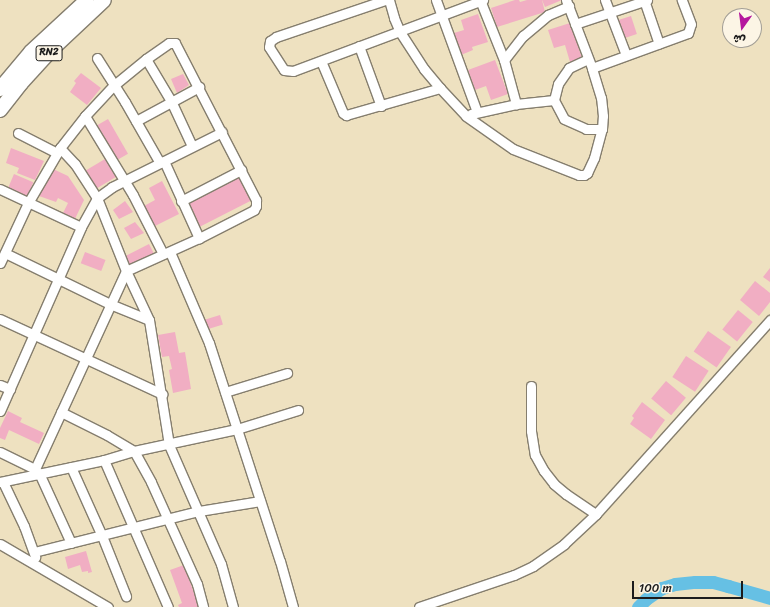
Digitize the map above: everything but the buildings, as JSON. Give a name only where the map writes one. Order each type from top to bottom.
[{"type":"highway","name":"RN2","points":[[0,89],[32,52],[87,0]]},
{"type":"highway","name":"RN2","points":[[0,110],[21,83],[42,60],[88,13],[104,0]]},
{"type":"street","points":[[385,0],[276,37],[269,44],[269,48],[284,70],[289,72],[400,32],[481,0],[504,60],[516,104]]},
{"type":"street","points":[[389,0],[400,32],[424,69],[466,116],[513,149],[579,175],[587,173],[594,158],[602,129],[601,98],[592,68],[574,24],[568,3],[548,15],[523,36],[504,60]]},
{"type":"street","points":[[436,0],[477,112]]},
{"type":"street","points":[[605,0],[626,55]]},
{"type":"street","points":[[574,24],[610,14],[645,0],[658,44]]},
{"type":"street","points":[[592,68],[688,34],[691,24],[682,0]]},
{"type":"street","points":[[37,472],[61,412],[110,304],[126,271],[254,210],[256,206],[256,200],[175,43],[169,43],[146,59],[113,86],[85,116],[58,150],[28,203],[2,257],[58,280],[110,304],[149,320]]},
{"type":"street","points":[[359,46],[381,106]]},
{"type":"street","points":[[97,58],[113,86],[162,162],[198,238]]},
{"type":"street","points":[[146,59],[171,101],[192,146]]},
{"type":"street","points":[[588,59],[569,68],[558,84],[554,100],[564,119],[575,126],[586,129],[602,129]]},
{"type":"street","points":[[321,61],[343,113],[346,115],[440,88]]},
{"type":"street","points":[[136,121],[199,87]]},
{"type":"street","points":[[466,116],[477,112],[516,104],[554,100]]},
{"type":"street","points":[[85,116],[125,181],[198,313],[237,429],[292,607]]},
{"type":"street","points":[[0,411],[81,228],[97,198],[104,192],[222,132]]},
{"type":"street","points":[[18,133],[58,150],[75,164],[97,198],[126,271],[149,320],[169,445],[221,564],[233,607]]},
{"type":"street","points":[[181,201],[241,170]]},
{"type":"street","points":[[0,189],[81,228]]},
{"type":"street","points":[[0,319],[162,394]]},
{"type":"street","points":[[419,607],[514,575],[533,566],[564,544],[596,514],[770,320]]},
{"type":"street","points":[[225,392],[287,373]]},
{"type":"street","points":[[0,385],[10,388]]},
{"type":"street","points":[[531,386],[531,431],[535,455],[544,471],[554,484],[596,514]]},
{"type":"street","points":[[37,566],[34,552],[2,482],[37,472],[104,460],[134,451],[169,445],[237,429],[298,410]]},
{"type":"street","points":[[61,412],[108,435],[134,451],[197,584],[203,607]]},
{"type":"street","points":[[0,452],[37,472],[71,543]]},
{"type":"street","points":[[104,460],[135,527],[168,607]]},
{"type":"street","points":[[71,467],[102,536],[126,596]]},
{"type":"street","points":[[34,552],[198,511],[260,501]]},
{"type":"street","points":[[0,544],[108,607]]},
{"type":"waterway","points":[[638,607],[646,599],[662,588],[675,584],[695,582],[713,582],[770,598]]}]
